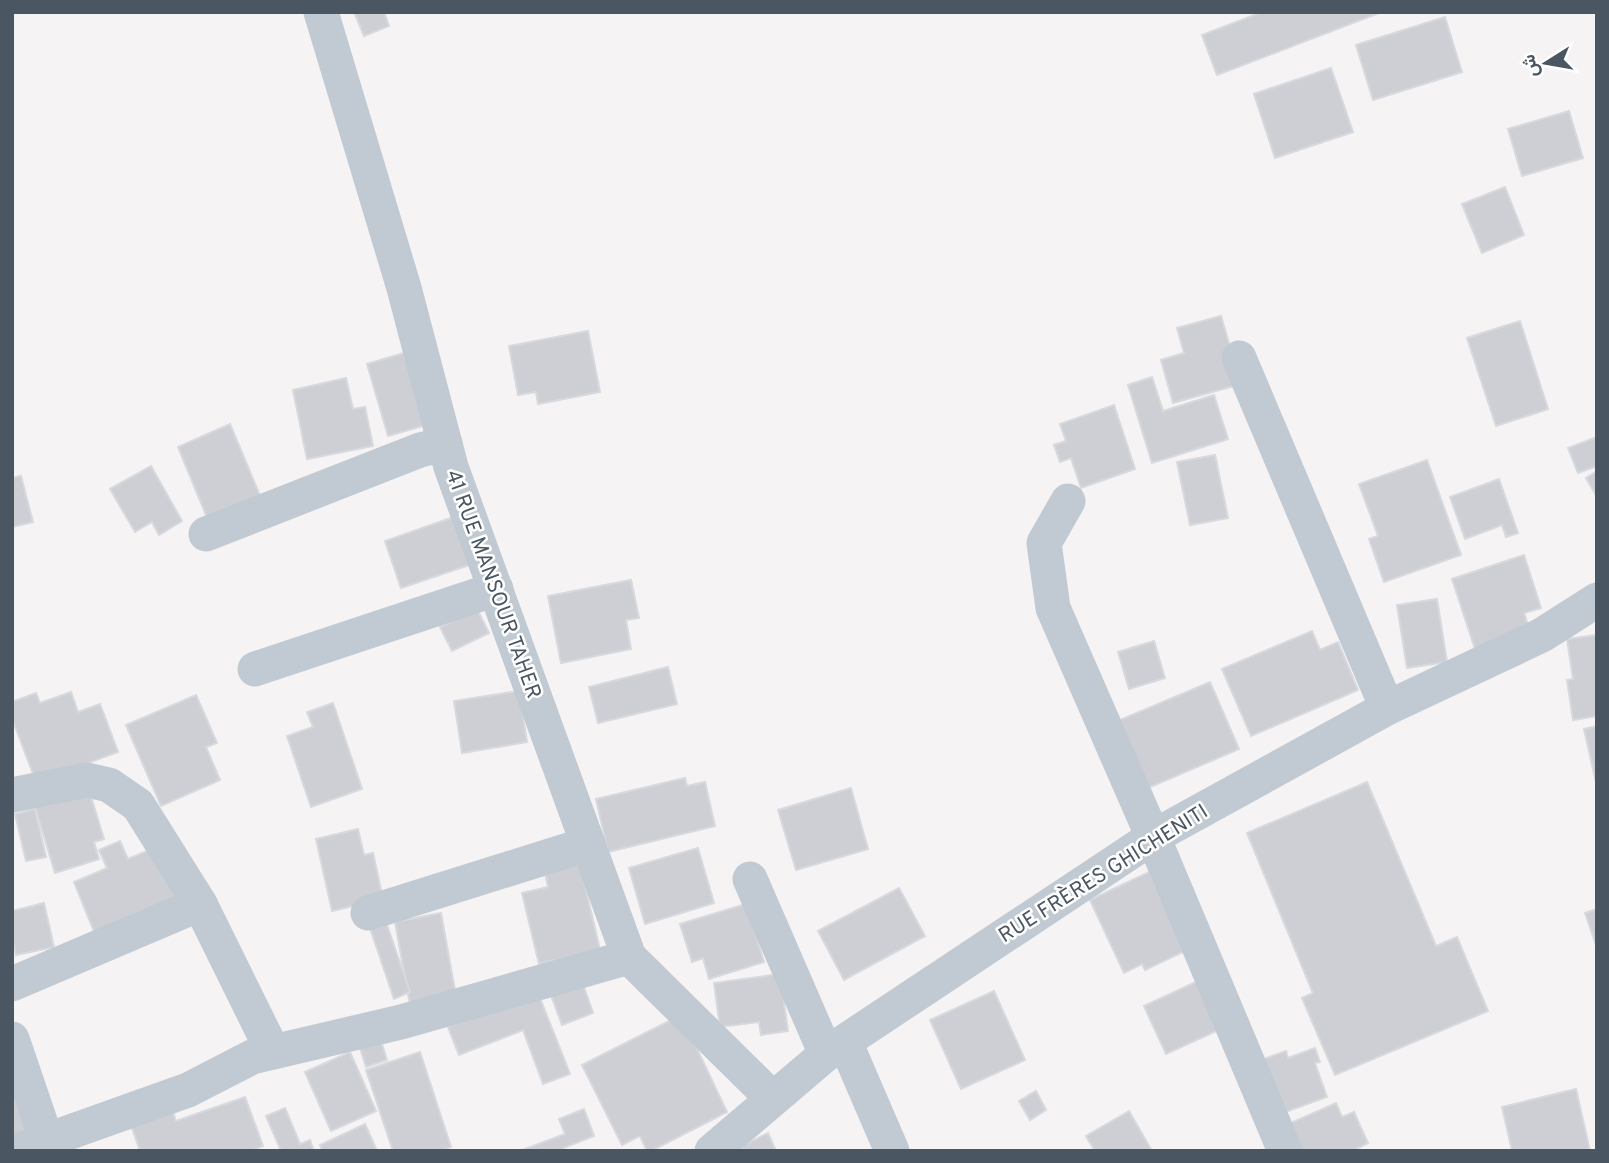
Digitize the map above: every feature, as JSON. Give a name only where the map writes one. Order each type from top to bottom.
[{"type":"street","name":"41 RUE MANSOUR TAHER","points":[[321,12],[404,288],[451,467],[629,957],[772,1098]]},
{"type":"street","points":[[1239,358],[1387,708]]},
{"type":"street","points":[[206,534],[419,450],[445,444]]},
{"type":"street","points":[[1068,501],[1044,543],[1053,608],[1285,1151]]},
{"type":"street","points":[[255,669],[496,589]]},
{"type":"street","name":"RUE FRÈRES GHICHENITI","points":[[712,1151],[772,1098],[835,1048],[1153,837],[1387,708],[1542,635],[1597,600]]},
{"type":"street","points":[[12,795],[87,780],[109,785],[138,805],[200,904],[273,1052]]},
{"type":"street","points":[[368,914],[588,844]]},
{"type":"street","points":[[750,879],[835,1048],[892,1151]]},
{"type":"street","points":[[12,984],[200,904]]},
{"type":"street","points":[[12,1039],[31,1145],[188,1090],[253,1057],[401,1022],[629,957]]},
{"type":"building","points":[[354,12],[384,12],[389,26],[364,36]]},
{"type":"building","points":[[1262,12],[1379,13],[1217,75],[1202,35]]},
{"type":"building","points":[[1445,17],[1462,72],[1373,100],[1356,45]]},
{"type":"building","points":[[1331,68],[1353,132],[1275,158],[1254,94]]},
{"type":"building","points":[[1569,111],[1583,158],[1522,176],[1508,129]]},
{"type":"building","points":[[1505,187],[1524,235],[1482,253],[1462,204]]},
{"type":"building","points":[[1221,316],[1241,384],[1173,403],[1161,360],[1184,353],[1177,328]]},
{"type":"building","points":[[1520,321],[1548,409],[1496,426],[1467,338]]},
{"type":"building","points":[[588,331],[600,392],[538,404],[536,392],[518,395],[509,346]]},
{"type":"building","points":[[414,350],[436,422],[388,436],[367,364]]},
{"type":"building","points":[[1152,377],[1163,411],[1214,395],[1228,439],[1152,463],[1128,385]]},
{"type":"building","points":[[346,378],[353,409],[365,407],[373,446],[307,459],[293,390]]},
{"type":"building","points":[[1114,405],[1135,469],[1081,488],[1071,458],[1060,462],[1054,445],[1066,441],[1060,424]]},
{"type":"building","points":[[230,424],[261,498],[208,520],[178,447]]},
{"type":"building","points":[[1597,437],[1597,466],[1578,473],[1568,448]]},
{"type":"building","points":[[1215,455],[1228,518],[1190,525],[1177,462]]},
{"type":"building","points":[[1427,460],[1461,555],[1384,582],[1369,539],[1378,536],[1359,484]]},
{"type":"building","points":[[151,466],[182,521],[159,535],[152,522],[135,532],[110,489]]},
{"type":"building","points":[[1597,471],[1597,497],[1586,478]]},
{"type":"building","points":[[21,476],[33,522],[12,527],[12,478]]},
{"type":"building","points":[[1499,479],[1518,533],[1506,537],[1502,525],[1465,539],[1450,497]]},
{"type":"building","points":[[462,514],[478,562],[401,588],[385,541]]},
{"type":"building","points":[[1524,555],[1541,608],[1524,613],[1530,631],[1475,649],[1452,579]]},
{"type":"building","points":[[631,580],[639,618],[626,620],[631,649],[561,663],[548,596]]},
{"type":"building","points":[[1437,599],[1447,662],[1407,668],[1397,605]]},
{"type":"building","points":[[477,609],[489,633],[452,651],[440,627]]},
{"type":"building","points":[[1312,631],[1320,650],[1338,642],[1358,690],[1251,736],[1222,669]]},
{"type":"building","points":[[1597,635],[1597,716],[1573,720],[1567,680],[1573,679],[1567,639]]},
{"type":"building","points":[[1154,641],[1165,678],[1129,689],[1118,652]]},
{"type":"building","points":[[668,667],[677,704],[598,723],[589,687]]},
{"type":"building","points":[[1210,682],[1239,749],[1148,788],[1120,720]]},
{"type":"building","points":[[519,691],[527,742],[462,753],[454,701]]},
{"type":"building","points":[[71,692],[78,712],[100,704],[118,752],[36,782],[12,718],[12,702],[36,693],[40,703]]},
{"type":"building","points":[[196,695],[217,743],[206,747],[220,780],[161,806],[126,725]]},
{"type":"building","points":[[333,703],[362,789],[311,807],[287,736],[313,727],[307,712]]},
{"type":"building","points":[[1597,726],[1597,787],[1584,729]]},
{"type":"building","points":[[685,778],[687,786],[705,782],[715,826],[608,852],[596,799]]},
{"type":"building","points":[[1367,782],[1436,946],[1457,937],[1488,1011],[1335,1075],[1302,998],[1313,993],[1247,833]]},
{"type":"building","points":[[851,788],[868,849],[796,870],[778,810]]},
{"type":"building","points":[[89,790],[104,839],[94,842],[99,859],[55,873],[35,807]]},
{"type":"building","points":[[35,809],[46,857],[26,861],[15,814]]},
{"type":"building","points":[[358,829],[364,855],[373,853],[383,899],[332,911],[316,839]]},
{"type":"building","points":[[120,841],[128,859],[161,845],[183,897],[95,934],[74,882],[107,868],[99,850]]},
{"type":"building","points":[[698,848],[714,903],[645,924],[629,868]]},
{"type":"building","points":[[578,856],[600,950],[539,964],[522,893],[548,887],[543,864]]},
{"type":"building","points":[[1149,872],[1187,950],[1145,970],[1142,964],[1124,973],[1090,900]]},
{"type":"building","points":[[899,888],[925,936],[844,980],[818,931]]},
{"type":"building","points":[[44,903],[54,947],[16,955],[12,937],[12,911]]},
{"type":"building","points":[[746,904],[764,962],[709,979],[703,958],[692,962],[680,924]]},
{"type":"building","points":[[1597,909],[1597,948],[1585,913]]},
{"type":"building","points":[[441,913],[456,996],[410,1005],[395,922]]},
{"type":"building","points":[[386,922],[410,992],[394,999],[370,928]]},
{"type":"building","points":[[780,974],[788,1031],[761,1035],[759,1022],[720,1027],[714,983]]},
{"type":"building","points":[[1200,980],[1221,1029],[1166,1054],[1144,1006]]},
{"type":"building","points":[[583,984],[593,1013],[562,1025],[551,995]]},
{"type":"building","points":[[994,991],[1025,1060],[961,1089],[930,1020]]},
{"type":"building","points":[[538,993],[570,1074],[543,1084],[523,1030],[459,1055],[448,1027]]},
{"type":"building","points":[[681,1015],[727,1112],[651,1151],[647,1151],[640,1136],[622,1145],[582,1065]]},
{"type":"building","points":[[380,1038],[387,1060],[366,1067],[359,1045]]},
{"type":"building","points":[[1315,1048],[1320,1062],[1315,1063],[1327,1097],[1280,1114],[1261,1060],[1286,1051],[1288,1058]]},
{"type":"building","points":[[350,1052],[376,1111],[331,1131],[305,1072]]},
{"type":"building","points":[[420,1052],[451,1147],[440,1151],[393,1151],[366,1070]]},
{"type":"building","points":[[1576,1089],[1590,1151],[1512,1151],[1502,1107]]},
{"type":"building","points":[[1036,1091],[1046,1110],[1030,1120],[1019,1101]]},
{"type":"building","points":[[12,1095],[28,1132],[12,1139]]},
{"type":"building","points":[[245,1097],[263,1146],[250,1151],[140,1151],[130,1122],[171,1107],[176,1121]]},
{"type":"building","points":[[1336,1103],[1342,1117],[1354,1112],[1368,1143],[1356,1149],[1357,1151],[1297,1151],[1286,1125]]},
{"type":"building","points":[[285,1108],[300,1144],[310,1140],[314,1151],[281,1151],[266,1116]]},
{"type":"building","points":[[584,1109],[594,1136],[563,1148],[564,1151],[520,1151],[565,1134],[559,1119]]},
{"type":"building","points":[[1129,1111],[1152,1151],[1095,1151],[1086,1136]]},
{"type":"building","points":[[365,1124],[377,1151],[322,1151],[320,1145]]},
{"type":"building","points":[[768,1133],[776,1151],[744,1151],[742,1146]]}]
